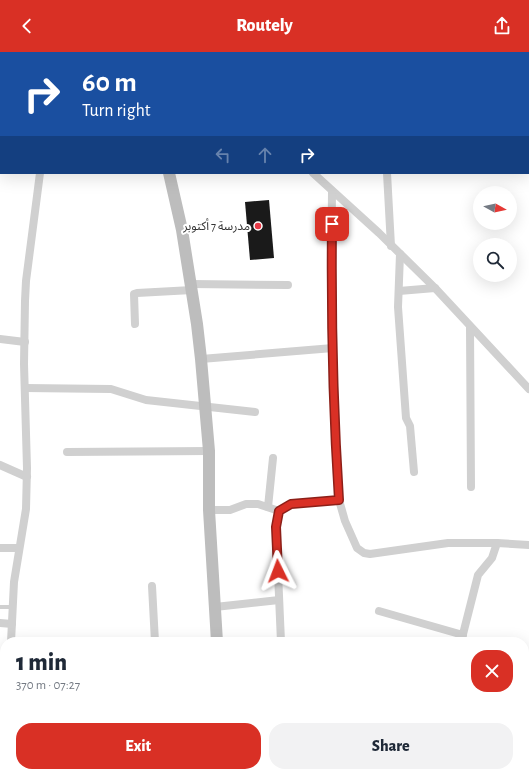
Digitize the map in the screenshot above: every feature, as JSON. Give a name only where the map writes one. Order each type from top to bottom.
[{"type":"street","points":[[11,637],[14,582],[26,509],[26,281],[40,174]]},
{"type":"street","points":[[169,174],[182,230],[201,359],[209,451],[209,510],[217,637]]},
{"type":"street","points":[[314,174],[435,288],[529,389]]},
{"type":"street","points":[[387,174],[391,246]]},
{"type":"street","points":[[332,192],[331,288],[339,500],[355,545],[367,554],[448,543],[497,543],[529,545]]},
{"type":"street","points":[[400,254],[398,307],[406,418],[410,426],[414,472]]},
{"type":"street","points":[[135,324],[134,294],[191,287],[288,285]]},
{"type":"street","points":[[399,291],[435,288]]},
{"type":"street","points":[[470,327],[471,487]]},
{"type":"street","points":[[0,339],[25,342]]},
{"type":"street","points":[[201,359],[333,348]]},
{"type":"street","points":[[25,388],[111,389],[146,400],[187,403],[205,407],[255,412]]},
{"type":"street","points":[[67,452],[209,451]]},
{"type":"street","points":[[268,507],[273,458]]},
{"type":"street","points":[[0,465],[27,477]]},
{"type":"street","points":[[281,637],[276,527],[279,511],[291,504],[339,500]]},
{"type":"street","points":[[209,510],[230,510],[246,504],[258,504],[279,511]]},
{"type":"street","points":[[462,637],[478,574],[492,558],[497,543]]},
{"type":"street","points":[[0,548],[19,548]]},
{"type":"street","points":[[152,586],[155,637]]},
{"type":"street","points":[[215,607],[280,600]]},
{"type":"street","points":[[379,611],[456,637]]},
{"type":"street","points":[[0,623],[12,624]]},
{"type":"lane","points":[[0,607],[13,607]]},
{"type":"building","points":[[269,200],[274,258],[250,260],[245,202]]},
{"type":"place","name":"مدرسة 7 أكتوبر","points":[[258,226]]},
{"type":"route","points":[[278,571],[276,527],[279,511],[291,504],[339,500],[335,435],[331,288],[332,224]]}]
